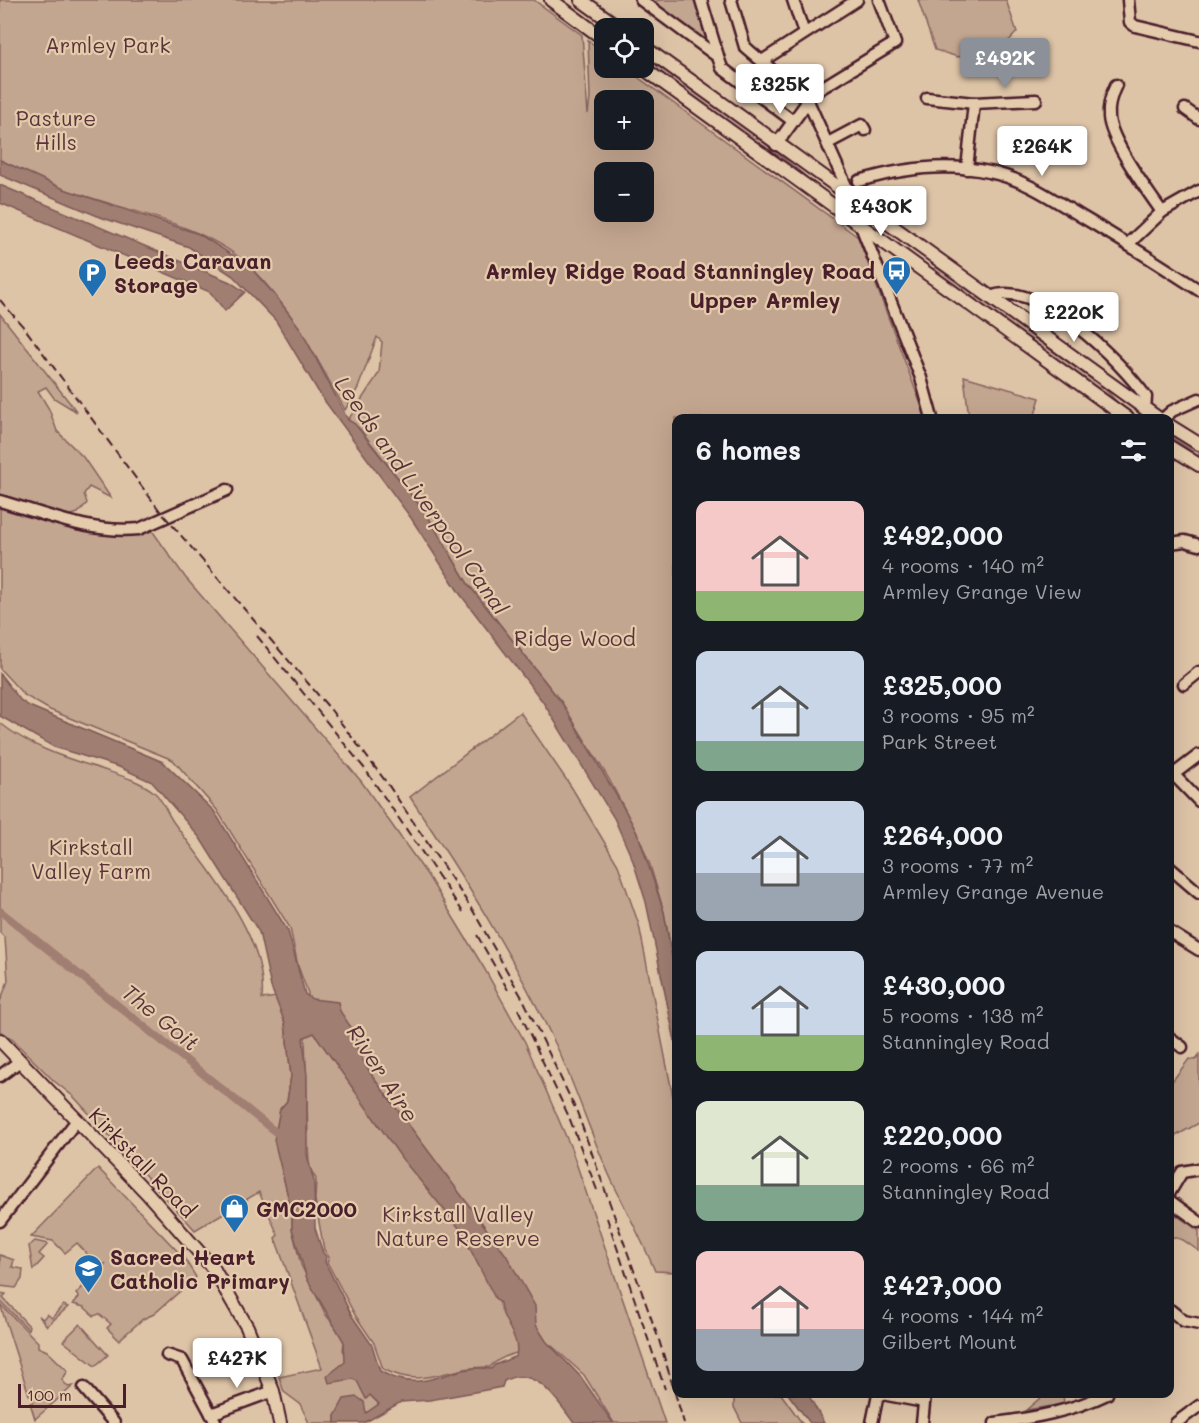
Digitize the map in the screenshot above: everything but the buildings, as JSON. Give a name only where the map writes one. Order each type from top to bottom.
[{"type":"main road","points":[[551,0],[594,31]]},
{"type":"main road","points":[[574,17],[577,8],[587,3]]},
{"type":"main road","points":[[586,25],[593,21],[587,3]]},
{"type":"main road","points":[[587,3],[607,18]]},
{"type":"main road","points":[[654,54],[1150,414]]},
{"type":"main road","points":[[654,76],[1121,414]]},
{"type":"main road","points":[[834,187],[844,213]]},
{"type":"main road","points":[[852,200],[870,217],[875,235]]},
{"type":"main road","points":[[936,259],[931,271],[952,285],[960,298]]},
{"type":"main road","points":[[1174,428],[1199,444]]},
{"type":"main road","points":[[1174,444],[1188,453],[1197,464]]},
{"type":"main road","points":[[1174,450],[1197,464]]},
{"type":"main road","name":"Kirkstall Road","points":[[0,1041],[187,1236],[213,1268],[247,1328],[273,1391],[280,1423]]},
{"type":"street","points":[[641,0],[718,57]]},
{"type":"street","points":[[701,0],[722,68],[793,121]]},
{"type":"street","points":[[732,0],[745,47],[806,99],[852,200]]},
{"type":"street","points":[[793,0],[804,33]]},
{"type":"street","points":[[777,145],[806,99],[895,43],[879,0]]},
{"type":"street","points":[[1128,0],[1130,22],[1135,26],[1199,41]]},
{"type":"street","points":[[762,61],[851,2]]},
{"type":"street","points":[[1116,85],[1109,104],[1111,128],[1137,176],[1162,212]]},
{"type":"street","points":[[927,98],[974,103],[1036,100]]},
{"type":"street","points":[[967,169],[974,103]]},
{"type":"street","points":[[1185,109],[1199,119]]},
{"type":"street","points":[[828,143],[862,125],[865,130]]},
{"type":"street","points":[[859,181],[900,169],[988,171],[1026,185],[1128,244],[1199,290]]},
{"type":"street","points":[[834,187],[840,171]]},
{"type":"street","points":[[1128,244],[1162,212],[1199,191]]},
{"type":"street","points":[[861,226],[921,378],[931,414]]},
{"type":"street","points":[[875,235],[876,260]]},
{"type":"street","points":[[990,297],[999,293],[1020,296],[1064,316],[1106,350],[1124,369],[1146,397],[1153,414]]},
{"type":"street","points":[[1163,414],[1199,399]]},
{"type":"street","points":[[0,501],[86,526],[129,530],[140,529],[227,490]]},
{"type":"street","points":[[1174,542],[1185,541],[1199,545]]},
{"type":"street","points":[[1184,684],[1199,672]]},
{"type":"street","points":[[1174,770],[1199,755]]},
{"type":"street","points":[[1174,773],[1199,801]]},
{"type":"street","points":[[1174,871],[1199,893]]},
{"type":"street","points":[[1174,934],[1199,950]]},
{"type":"street","points":[[1174,1041],[1182,1047]]},
{"type":"street","points":[[0,1076],[20,1061]]},
{"type":"street","points":[[0,1221],[77,1120]]},
{"type":"street","points":[[1174,1185],[1182,1172],[1199,1169]]},
{"type":"street","points":[[1174,1204],[1199,1222]]},
{"type":"street","points":[[1174,1313],[1184,1321],[1199,1324]]},
{"type":"street","points":[[167,1355],[182,1360],[213,1418],[273,1391]]},
{"type":"street","points":[[84,1388],[114,1423]]},
{"type":"street","points":[[872,1423],[877,1398]]},
{"type":"street","points":[[922,1423],[924,1398]]},
{"type":"street","points":[[995,1423],[1050,1414],[1099,1398]]},
{"type":"street","points":[[1176,1423],[1199,1406]]},
{"type":"green space","points":[[0,0],[534,0],[582,35],[588,114],[590,98],[588,40],[594,45],[594,78],[639,78],[858,237],[924,414],[672,414],[672,957],[664,912],[650,865],[639,837],[609,779],[562,703],[468,584],[427,515],[360,429],[348,420],[379,373],[382,342],[377,337],[358,388],[345,410],[314,353],[279,299],[250,267],[232,252],[188,229],[66,190],[0,160]]},
{"type":"green space","points":[[696,0],[709,46],[652,2]]},
{"type":"green space","points":[[918,0],[1006,0],[1017,32],[1002,48],[958,57],[935,50]]},
{"type":"green space","points":[[654,61],[746,128],[810,180],[811,185],[654,71]]},
{"type":"green space","points":[[936,267],[1104,388],[1117,402],[1134,414],[1128,414],[973,303],[934,269]]},
{"type":"green space","points":[[0,314],[77,412],[54,398],[46,387],[38,391],[49,409],[57,431],[83,457],[111,498],[89,487],[84,494],[87,503],[78,513],[68,516],[0,496]]},
{"type":"green space","points":[[964,376],[1040,398],[1035,414],[969,414]]},
{"type":"green space","points":[[1174,435],[1199,451],[1199,460],[1191,450],[1174,439]]},
{"type":"green space","name":"Kirkstall Valley Nature Reserve","points":[[0,505],[85,529],[151,529],[185,577],[361,781],[428,876],[484,968],[525,1042],[571,1148],[665,1423],[614,1423],[584,1375],[551,1345],[510,1355],[490,1367],[475,1367],[424,1378],[398,1375],[383,1369],[374,1343],[355,1315],[327,1262],[329,1257],[324,1250],[315,1200],[316,1179],[309,1167],[305,1037],[308,993],[298,966],[290,928],[217,810],[173,760],[50,710],[24,695],[0,669]]},
{"type":"green space","points":[[520,712],[572,788],[618,865],[639,925],[672,1092],[672,1272],[655,1271],[604,1164],[569,1074],[521,976],[486,915],[410,797]]},
{"type":"green space","name":"Kirkstall Valley Farm","points":[[0,723],[45,750],[126,777],[154,792],[233,905],[246,928],[256,952],[261,976],[262,999],[277,997],[285,1023],[291,1076],[287,1101],[280,1109],[275,1140],[292,1213],[292,1229],[301,1265],[326,1315],[339,1331],[344,1342],[343,1350],[370,1395],[379,1404],[365,1414],[335,1416],[335,1423],[309,1423],[300,1404],[284,1392],[279,1377],[322,1368],[275,1238],[278,1235],[259,1192],[195,1230],[74,1097],[54,1081],[13,1040],[0,1031],[0,1002],[8,981],[5,938],[0,933]]},
{"type":"green space","points":[[1199,1055],[1199,1123],[1174,1137],[1174,1079],[1189,1059],[1196,1060]]},
{"type":"green space","points":[[98,1168],[184,1258],[196,1277],[154,1314],[143,1319],[119,1340],[107,1328],[111,1324],[99,1314],[94,1316],[84,1307],[73,1304],[79,1297],[76,1294],[106,1263],[100,1268],[77,1243],[65,1253],[53,1241],[31,1237]]},
{"type":"green space","points":[[1174,1214],[1199,1231],[1199,1251],[1183,1240],[1174,1237]]},
{"type":"green space","points":[[35,1241],[48,1244],[39,1254],[44,1258],[33,1270],[29,1246]]},
{"type":"green space","points":[[0,1255],[14,1260],[12,1267],[23,1269],[22,1279],[16,1288],[0,1286]]},
{"type":"green space","points":[[0,1293],[6,1294],[3,1298],[29,1326],[28,1329],[0,1301]]},
{"type":"green space","points":[[0,1304],[38,1342],[38,1347],[47,1351],[68,1371],[62,1380],[68,1387],[73,1386],[35,1419],[30,1403],[34,1402],[32,1395],[29,1395]]},
{"type":"green space","points":[[63,1305],[68,1307],[47,1326],[38,1315],[43,1319],[47,1314],[52,1318]]},
{"type":"green space","points":[[80,1324],[108,1355],[95,1366],[63,1341]]},
{"type":"green space","points":[[734,1398],[784,1398],[802,1423],[742,1423],[734,1407]]},
{"type":"green space","points":[[1040,1398],[1063,1398],[1064,1404],[1026,1410]]},
{"type":"shaded area","points":[[0,160],[64,189],[199,234],[248,265],[274,294],[300,328],[348,420],[355,424],[427,515],[468,584],[562,703],[625,810],[639,837],[664,912],[672,957],[672,1027],[646,902],[633,861],[614,818],[543,702],[460,594],[411,518],[321,396],[276,321],[233,276],[189,247],[100,217],[0,175]]},
{"type":"shaded area","points":[[0,185],[230,282],[245,292],[225,311],[210,292],[0,203]]},
{"type":"shaded area","points":[[0,674],[21,701],[29,706],[163,762],[214,811],[288,931],[305,994],[312,999],[338,1002],[340,1011],[354,1032],[358,1052],[373,1077],[506,1255],[535,1306],[536,1325],[546,1341],[581,1377],[613,1423],[574,1423],[545,1387],[526,1377],[515,1377],[504,1381],[502,1387],[430,1400],[401,1402],[364,1423],[335,1423],[335,1416],[344,1399],[357,1397],[364,1402],[366,1413],[379,1404],[370,1395],[366,1399],[357,1381],[353,1379],[329,1383],[327,1376],[345,1362],[344,1342],[307,1279],[292,1229],[292,1213],[274,1140],[280,1109],[287,1101],[291,1076],[285,1023],[271,987],[259,932],[200,838],[152,782],[119,767],[54,747],[0,716]],"holes":[[[314,1033],[403,1160],[460,1229],[495,1298],[500,1303],[517,1349],[516,1356],[491,1369],[476,1368],[437,1378],[411,1381],[380,1371],[372,1345],[352,1316],[325,1262],[326,1256],[315,1228],[314,1181],[307,1155],[307,1076],[303,1038]]]},
{"type":"shaded area","points":[[791,1398],[810,1398],[824,1423],[810,1423]]},
{"type":"waterway","name":"The Goit","points":[[0,911],[283,1138]]},
{"type":"railway","points":[[0,300],[26,330],[160,511],[331,710],[387,783],[472,909],[525,1003],[577,1112],[659,1340],[672,1383]]},
{"type":"railway","points":[[257,636],[365,769],[463,912]]},
{"type":"railway","points":[[477,935],[508,990]]},
{"type":"railway","points":[[518,1009],[569,1117],[597,1190]]},
{"type":"railway","points":[[607,1218],[665,1389]]},
{"type":"railway","points":[[676,1398],[684,1423]]},
{"type":"place","name":"Armley Ridge Road Stanningley Road","points":[[896,296]]},
{"type":"place","name":"Leeds Caravan Storage","points":[[93,298]]},
{"type":"place","name":"GMC2000","points":[[235,1234]]},
{"type":"place","name":"Sacred Heart Catholic Primary","points":[[89,1294]]},
{"type":"district","name":"Upper Armley","points":[[765,299]]},
{"type":"park label","name":"Armley Park","points":[[108,44]]},
{"type":"park label","name":"Pasture Hills","points":[[56,129]]},
{"type":"park label","name":"Ridge Wood","points":[[575,637]]},
{"type":"water label","name":"Leeds and Liverpool Canal","points":[[422,495]]},
{"type":"water label","name":"River Aire","points":[[383,1073]]}]
